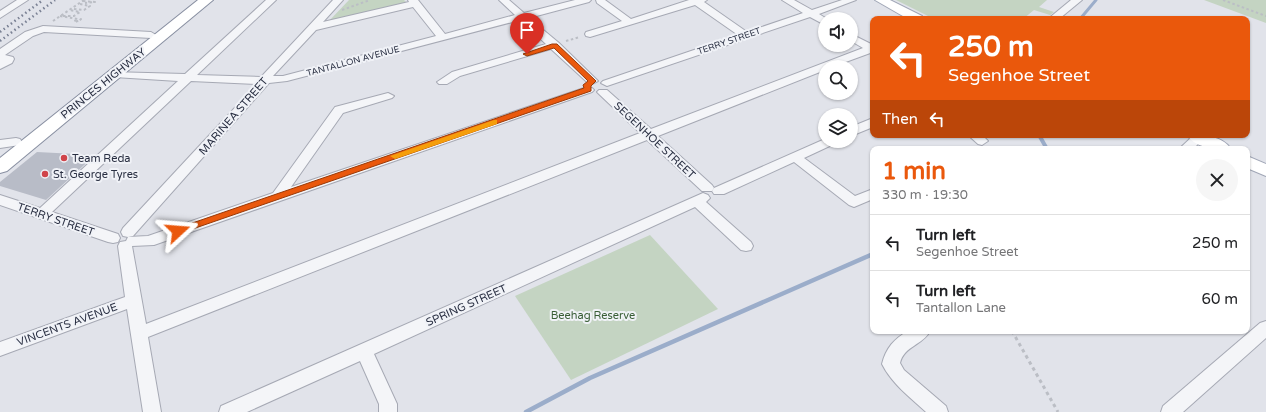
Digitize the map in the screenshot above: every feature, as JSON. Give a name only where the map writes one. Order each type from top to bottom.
[{"type":"highway","name":"PRINCES HIGHWAY","points":[[0,155],[8,143],[196,0]]},
{"type":"highway","name":"PRINCES HIGHWAY","points":[[0,167],[206,0]]},
{"type":"main road","points":[[881,0],[912,16]]},
{"type":"main road","points":[[1201,138],[1217,146]]},
{"type":"main road","points":[[1250,162],[1266,170]]},
{"type":"street","points":[[0,15],[23,0]]},
{"type":"street","points":[[42,214],[271,0]]},
{"type":"street","name":"MARINEA STREET","points":[[125,239],[265,80],[338,0]]},
{"type":"street","points":[[504,0],[555,45],[590,86],[599,80],[605,87]]},
{"type":"street","name":"TANTALLON AVENUE","points":[[114,74],[265,80],[291,77],[586,0]]},
{"type":"street","points":[[787,0],[818,18]]},
{"type":"street","name":"TERRY STREET","points":[[605,87],[851,0]]},
{"type":"street","points":[[1057,16],[1077,0]]},
{"type":"street","points":[[600,1],[629,22]]},
{"type":"street","points":[[590,34],[697,1],[746,36]]},
{"type":"street","points":[[312,28],[414,2],[442,37]]},
{"type":"street","points":[[0,54],[29,34],[44,30],[151,35]]},
{"type":"street","points":[[858,41],[870,48]]},
{"type":"street","points":[[443,82],[456,74],[555,45]]},
{"type":"street","points":[[140,333],[870,50]]},
{"type":"street","points":[[0,58],[9,59],[0,66]]},
{"type":"street","name":"TERRY STREET","points":[[0,200],[125,239],[149,241],[590,86]]},
{"type":"street","name":"SEGENHOE STREET","points":[[605,87],[707,194],[746,246]]},
{"type":"street","points":[[278,196],[339,110],[388,96]]},
{"type":"street","points":[[858,129],[870,123]]},
{"type":"street","points":[[1188,146],[1195,138]]},
{"type":"street","name":"SPRING STREET","points":[[228,412],[707,194],[818,146]]},
{"type":"street","points":[[795,157],[854,202],[870,195]]},
{"type":"street","points":[[125,239],[152,412]]},
{"type":"street","name":"VINCENTS AVENUE","points":[[0,349],[134,300]]},
{"type":"street","points":[[1170,412],[1266,328]]},
{"type":"street","points":[[917,334],[902,344],[892,354],[891,364],[898,375],[939,412]]},
{"type":"street","points":[[364,351],[388,404],[388,412]]},
{"type":"path","points":[[328,11],[348,8],[370,0]]},
{"type":"path","points":[[1223,0],[1266,16]]},
{"type":"path","points":[[58,18],[84,1],[94,2],[93,4]]},
{"type":"path","points":[[80,3],[93,4]]},
{"type":"path","points":[[80,3],[90,6]]},
{"type":"path","points":[[61,16],[74,16],[93,4]]},
{"type":"path","points":[[70,10],[84,10]]},
{"type":"path","points":[[70,10],[80,12]]},
{"type":"path","points":[[74,16],[72,17],[82,18],[80,19]]},
{"type":"path","points":[[570,39],[578,37]]},
{"type":"path","points":[[1014,334],[1058,412]]},
{"type":"green space","points":[[349,0],[404,0],[407,3],[329,21]]},
{"type":"green space","points":[[896,0],[1047,0],[1039,7],[1054,12],[1050,15],[1034,10],[1027,16],[928,16]]},
{"type":"green space","points":[[1204,0],[1266,0],[1266,23]]},
{"type":"green space","name":"Beehag Reserve","points":[[650,235],[718,309],[571,380],[515,296]]},
{"type":"building","name":"St. George Tyres","points":[[37,152],[95,155],[46,200],[0,186],[0,182]]},
{"type":"waterway","points":[[1083,16],[1096,0]]},
{"type":"waterway","points":[[1041,138],[1045,146]]},
{"type":"waterway","points":[[526,412],[590,378],[870,255]]},
{"type":"railway","points":[[0,32],[43,0]]},
{"type":"railway","points":[[0,41],[55,0]]},
{"type":"slow traffic","points":[[395,156],[494,122]]},
{"type":"place","name":"Team Reda","points":[[64,158]]},
{"type":"place","name":"St. George Tyres","points":[[45,174]]},
{"type":"route","points":[[178,231],[588,90],[587,85],[592,81],[555,45],[527,54]]}]
